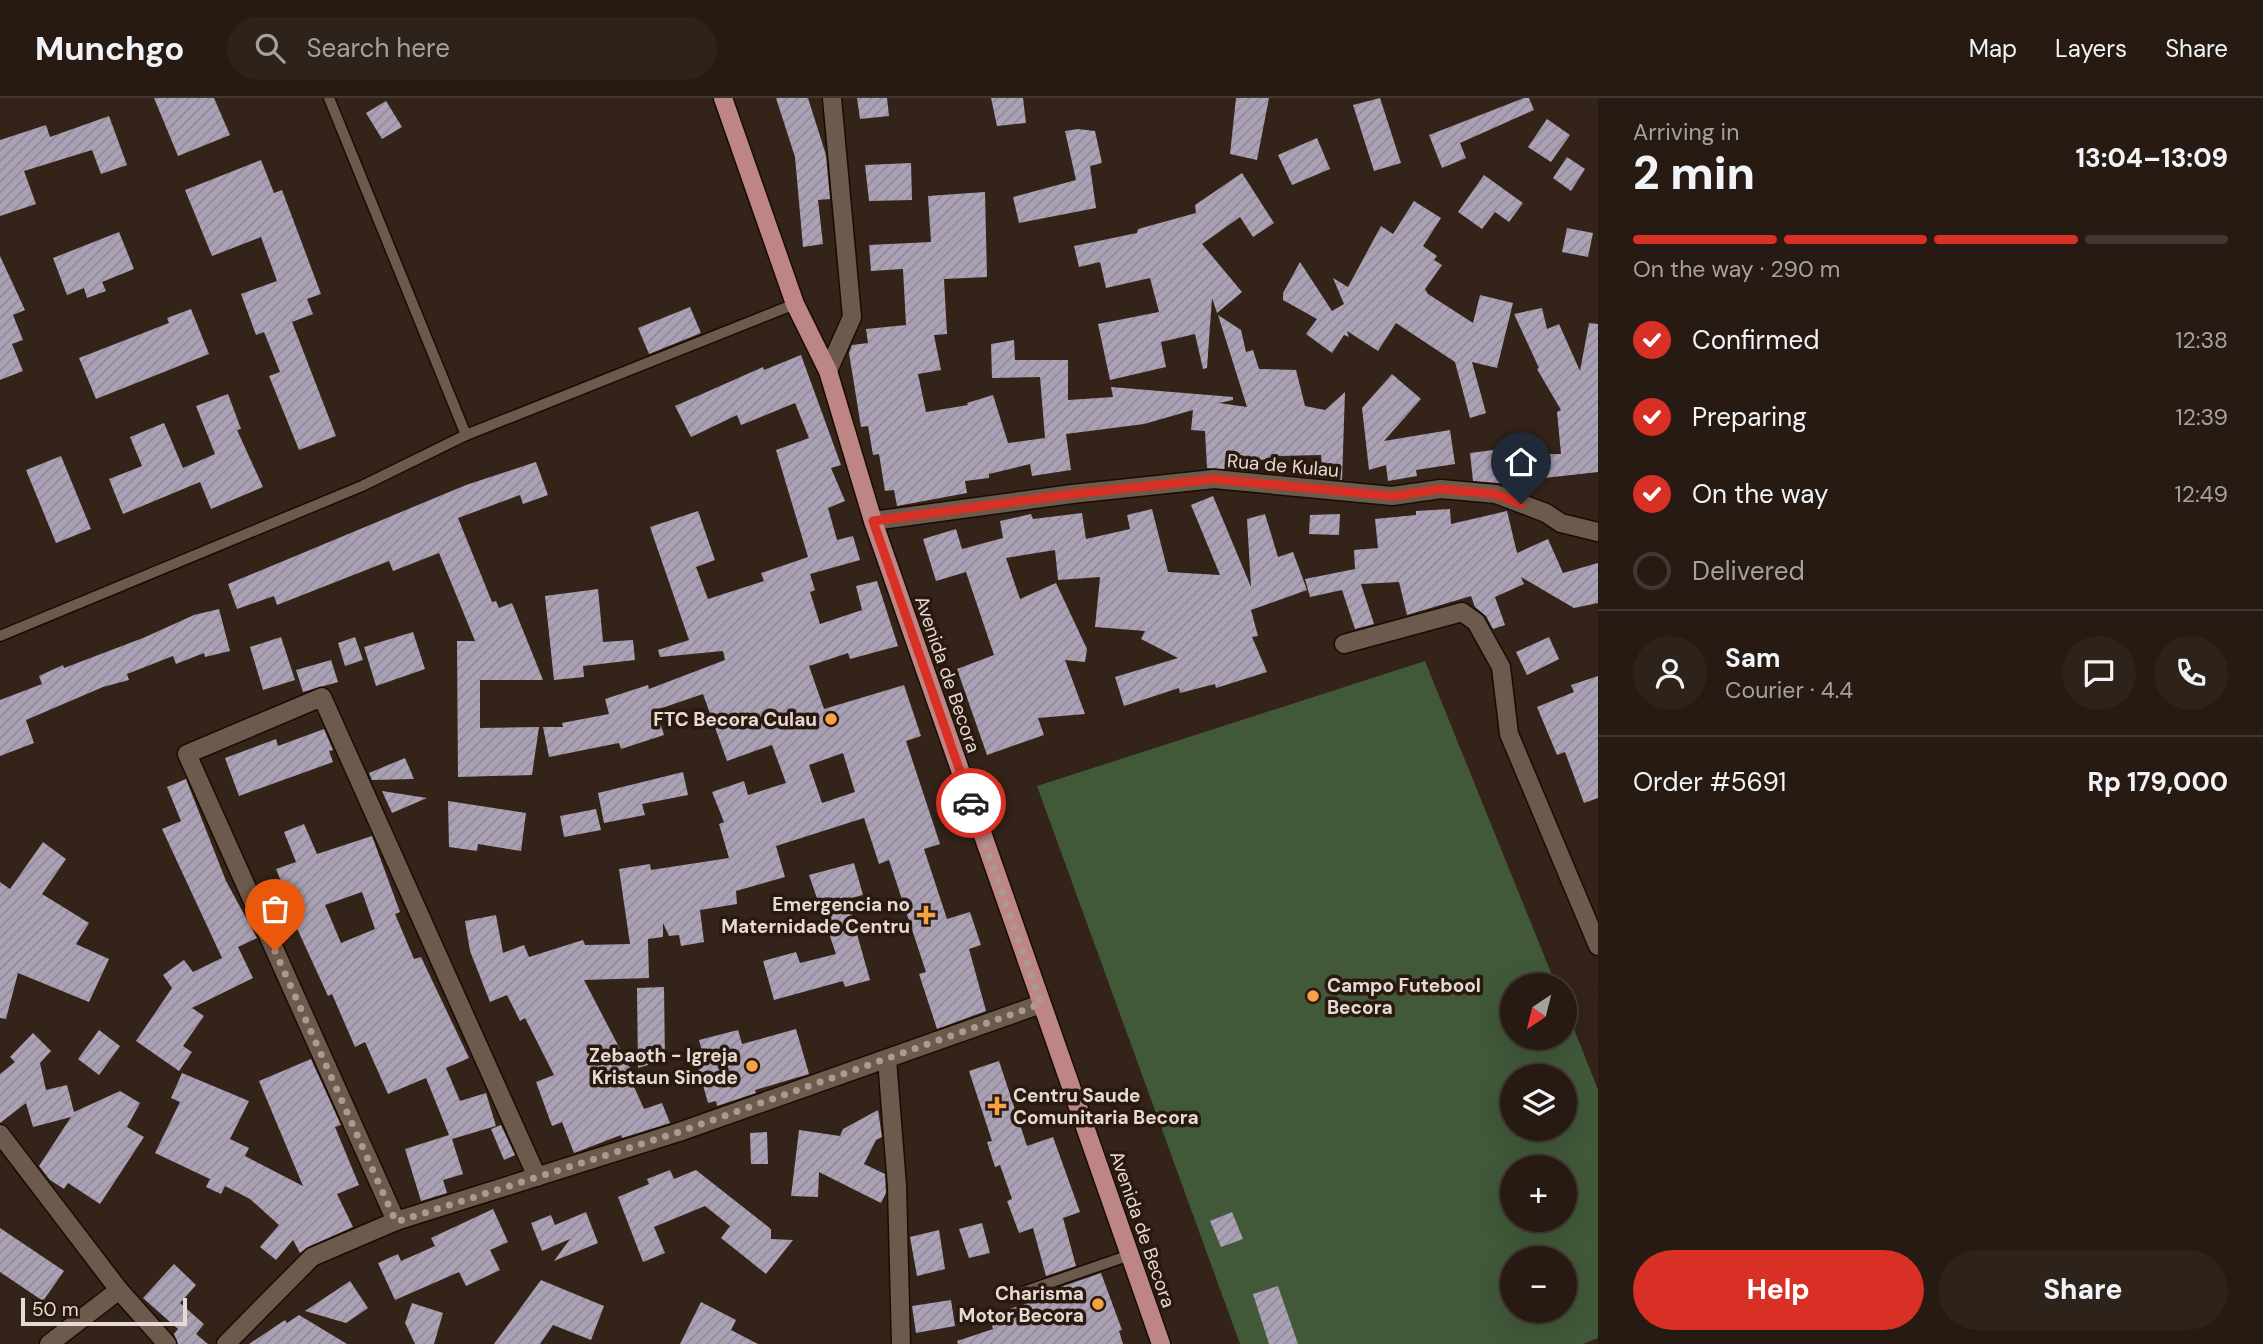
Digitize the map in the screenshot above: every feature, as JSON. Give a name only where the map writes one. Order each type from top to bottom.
[{"type":"main road","name":"Avenida de Becora","points":[[723,98],[795,304],[828,371],[873,521],[1161,1344]]},
{"type":"street","points":[[828,371],[852,317],[832,98]]},
{"type":"street","name":"Rua de Kulau","points":[[873,521],[1072,494],[1214,479],[1392,496],[1441,489],[1496,494],[1546,513],[1561,523],[1598,532]]},
{"type":"street","points":[[1344,644],[1462,612],[1476,622],[1501,667],[1509,733],[1598,946]]},
{"type":"street","points":[[396,1222],[187,754],[322,697],[537,1177]]},
{"type":"street","points":[[226,1344],[312,1257],[396,1222],[679,1132],[1041,1004]]},
{"type":"street","points":[[887,1059],[898,1186],[901,1344]]},
{"type":"street","points":[[0,1135],[120,1290],[167,1344]]},
{"type":"street","points":[[49,1344],[120,1290]]},
{"type":"lane","points":[[329,98],[466,436]]},
{"type":"lane","points":[[0,636],[362,486],[466,436],[795,304]]},
{"type":"lane","points":[[1023,1292],[1130,1255]]},
{"type":"green space","name":"Campo Futebool Becora","points":[[1425,661],[1551,973],[1500,973],[1500,1050],[1577,1050],[1577,1037],[1598,1090],[1598,1338],[1583,1344],[1240,1344],[1037,786]]},
{"type":"building","points":[[154,98],[214,98],[230,135],[178,156]]},
{"type":"building","points":[[776,98],[808,98],[826,155],[830,199],[818,200],[823,244],[803,247],[795,157]]},
{"type":"building","points":[[857,98],[887,98],[889,116],[860,119]]},
{"type":"building","points":[[991,98],[1023,98],[1026,123],[997,126]]},
{"type":"building","points":[[1236,98],[1269,98],[1257,160],[1230,154]]},
{"type":"building","points":[[1380,98],[1401,163],[1374,171],[1353,105]]},
{"type":"building","points":[[1529,98],[1534,110],[1460,143],[1466,158],[1442,168],[1429,135]]},
{"type":"building","points":[[386,101],[402,127],[382,139],[366,113]]},
{"type":"building","points":[[109,116],[127,165],[101,174],[92,150],[24,171],[36,204],[0,216],[0,140],[46,125],[50,137]]},
{"type":"building","points":[[1547,119],[1570,135],[1551,162],[1528,147]]},
{"type":"building","points":[[1065,131],[1095,131],[1102,163],[1090,166],[1096,208],[1019,223],[1013,197],[1076,180]]},
{"type":"building","points":[[1317,138],[1330,169],[1292,185],[1278,155]]},
{"type":"building","points":[[1567,157],[1585,169],[1571,191],[1553,178]]},
{"type":"building","points":[[261,160],[274,193],[282,190],[321,294],[307,299],[313,314],[292,322],[336,436],[299,450],[269,376],[280,372],[264,332],[256,335],[241,294],[277,281],[261,237],[212,256],[185,190]]},
{"type":"building","points":[[911,163],[912,200],[869,201],[865,165]]},
{"type":"building","points":[[1242,173],[1274,223],[1253,237],[1240,217],[1202,244],[1242,292],[1217,313],[1212,298],[1207,368],[1203,369],[1195,334],[1161,342],[1166,367],[1110,380],[1098,324],[1159,312],[1150,278],[1106,288],[1100,262],[1079,267],[1074,246],[1137,233],[1138,229],[1196,213],[1195,205]]},
{"type":"building","points":[[1484,175],[1523,203],[1509,222],[1495,212],[1482,229],[1458,212]]},
{"type":"building","points":[[985,192],[987,277],[944,279],[947,334],[934,335],[941,370],[918,374],[926,412],[968,405],[967,403],[993,395],[1008,443],[1045,438],[1040,377],[992,378],[991,344],[1014,340],[1015,360],[1068,360],[1068,400],[1113,397],[1111,387],[1233,397],[1233,400],[1219,403],[1247,407],[1218,315],[1241,330],[1246,352],[1253,350],[1259,369],[1296,370],[1305,406],[1325,410],[1345,392],[1342,480],[1323,478],[1321,455],[1279,456],[1259,460],[1259,471],[1207,468],[1205,431],[1191,430],[1193,410],[1144,424],[1066,434],[1071,470],[1032,476],[1030,464],[989,474],[989,478],[965,481],[967,493],[897,506],[894,490],[885,491],[879,454],[873,455],[868,426],[861,427],[849,353],[852,345],[868,343],[866,329],[906,325],[903,269],[871,271],[869,245],[931,242],[928,196]]},
{"type":"building","points":[[1414,201],[1441,218],[1423,246],[1437,256],[1434,260],[1442,265],[1425,289],[1428,294],[1473,323],[1480,295],[1513,303],[1497,368],[1472,362],[1486,413],[1470,418],[1455,362],[1396,323],[1378,351],[1347,331],[1349,337],[1344,335],[1332,353],[1306,334],[1317,319],[1283,300],[1283,293],[1300,262],[1332,311],[1344,304],[1333,278],[1348,287],[1381,226],[1393,234]]},
{"type":"building","points":[[1567,228],[1593,233],[1588,257],[1562,252]]},
{"type":"building","points":[[119,232],[134,269],[102,282],[106,291],[87,298],[84,288],[67,295],[53,258]]},
{"type":"building","points":[[0,256],[25,310],[13,315],[23,340],[12,344],[23,371],[0,380]]},
{"type":"building","points":[[690,307],[701,333],[649,354],[638,328]]},
{"type":"building","points":[[1542,308],[1547,329],[1559,324],[1580,371],[1589,323],[1598,324],[1598,472],[1498,483],[1473,481],[1470,453],[1493,450],[1494,455],[1561,454],[1557,412],[1561,410],[1537,369],[1539,368],[1514,314]]},
{"type":"building","points":[[191,309],[209,354],[96,399],[79,358],[169,323],[167,318]]},
{"type":"building","points":[[801,355],[841,465],[831,468],[845,501],[828,508],[837,540],[853,536],[860,560],[810,574],[815,590],[810,592],[820,624],[862,610],[856,586],[877,581],[898,646],[850,659],[848,653],[809,666],[824,709],[904,685],[921,736],[906,741],[940,844],[924,849],[947,919],[970,912],[981,945],[969,949],[986,1011],[937,1029],[919,974],[926,972],[889,860],[879,864],[864,818],[776,846],[785,877],[736,891],[737,904],[700,910],[704,942],[681,946],[679,935],[669,936],[663,923],[663,937],[648,939],[649,978],[584,980],[631,1070],[627,1071],[644,1109],[662,1103],[670,1123],[622,1138],[621,1135],[574,1153],[562,1122],[552,1126],[536,1082],[554,1075],[525,1018],[520,1021],[507,995],[490,1002],[470,951],[465,921],[496,915],[503,953],[524,945],[529,957],[583,940],[585,945],[630,944],[619,869],[650,864],[651,870],[729,858],[719,824],[724,822],[712,792],[744,781],[748,795],[786,783],[772,745],[727,761],[703,694],[656,710],[664,735],[621,749],[619,743],[549,757],[543,727],[563,727],[562,723],[609,714],[605,699],[648,685],[649,689],[725,660],[723,651],[660,657],[658,650],[689,640],[650,527],[698,511],[715,560],[696,567],[708,599],[764,581],[761,573],[808,557],[776,450],[809,438],[795,403],[741,425],[737,415],[691,437],[675,406],[763,367],[764,370]],"holes":[[[843,753],[855,792],[822,803],[809,765]]]},
{"type":"building","points":[[1392,374],[1421,399],[1384,441],[1450,430],[1455,464],[1416,470],[1417,476],[1388,481],[1386,465],[1369,470],[1362,408]]},
{"type":"building","points":[[228,394],[241,429],[237,430],[263,487],[211,509],[200,482],[123,514],[109,479],[142,466],[130,437],[164,423],[183,468],[215,454],[196,406]]},
{"type":"building","points":[[61,456],[91,529],[56,543],[26,470]]},
{"type":"building","points":[[536,462],[548,495],[523,504],[520,495],[458,518],[492,602],[496,601],[499,608],[512,603],[543,680],[480,680],[480,728],[539,727],[532,775],[458,777],[457,641],[475,641],[439,553],[393,571],[389,561],[277,605],[274,596],[237,609],[228,584],[466,485]]},
{"type":"building","points":[[1213,496],[1251,587],[1247,519],[1265,514],[1278,557],[1293,552],[1307,590],[1251,610],[1258,636],[1252,637],[1267,672],[1216,688],[1215,684],[1180,693],[1179,688],[1124,706],[1115,677],[1178,658],[1141,639],[1145,631],[1095,627],[1100,577],[1058,580],[1055,550],[1006,558],[1020,599],[1056,583],[1087,649],[1085,662],[1065,660],[1085,714],[1038,718],[1044,735],[987,755],[957,669],[994,655],[966,572],[936,581],[923,539],[956,529],[962,549],[1003,538],[1000,521],[1031,514],[1033,519],[1082,513],[1086,539],[1130,529],[1127,515],[1152,509],[1168,572],[1220,575],[1191,505]]},
{"type":"building","points":[[1450,509],[1451,524],[1507,511],[1517,553],[1548,539],[1563,573],[1598,563],[1598,603],[1574,608],[1521,577],[1524,584],[1495,597],[1505,625],[1493,629],[1486,616],[1475,607],[1471,596],[1407,615],[1399,582],[1361,584],[1374,624],[1355,629],[1342,590],[1310,597],[1305,579],[1355,569],[1354,550],[1378,548],[1375,519],[1416,515],[1416,511]]},
{"type":"building","points":[[1340,514],[1339,535],[1309,534],[1310,515]]},
{"type":"building","points":[[598,589],[603,642],[633,640],[635,660],[583,666],[584,677],[554,680],[545,596]]},
{"type":"building","points":[[219,609],[230,651],[205,657],[204,653],[176,664],[173,656],[127,674],[129,680],[103,687],[26,720],[34,743],[0,756],[0,700],[42,684],[39,676],[63,665],[64,668],[194,615]]},
{"type":"building","points":[[413,632],[425,669],[376,686],[364,647]]},
{"type":"building","points":[[281,637],[295,680],[263,690],[250,647]]},
{"type":"building","points":[[355,637],[363,660],[345,666],[338,643]]},
{"type":"building","points":[[1549,637],[1559,659],[1527,675],[1516,652]]},
{"type":"building","points":[[331,660],[338,682],[303,692],[296,670]]},
{"type":"building","points":[[1598,676],[1598,798],[1584,803],[1565,752],[1557,755],[1537,707],[1574,692],[1571,685]]},
{"type":"building","points":[[324,729],[333,750],[329,751],[333,762],[239,796],[225,758],[276,739],[278,746]]},
{"type":"building","points":[[405,758],[414,779],[372,780],[369,773]]},
{"type":"building","points":[[683,772],[688,795],[642,804],[645,815],[604,823],[598,793]]},
{"type":"building","points":[[186,779],[226,881],[257,938],[238,947],[253,978],[192,1008],[204,1016],[183,1046],[192,1052],[179,1071],[136,1041],[172,988],[163,975],[184,960],[193,972],[222,958],[162,829],[181,821],[167,787]]},
{"type":"building","points":[[382,791],[427,798],[392,813]]},
{"type":"building","points":[[448,801],[526,813],[521,851],[478,844],[477,851],[449,847]]},
{"type":"building","points":[[596,809],[601,830],[564,837],[560,816]]},
{"type":"building","points":[[304,824],[317,854],[372,836],[400,912],[395,914],[414,959],[421,957],[469,1058],[446,1068],[460,1101],[486,1093],[496,1126],[452,1139],[463,1174],[443,1180],[447,1193],[421,1201],[405,1149],[449,1135],[426,1078],[388,1094],[365,1042],[355,1047],[332,994],[328,996],[295,924],[298,923],[276,869],[296,862],[284,832]],"holes":[[[362,892],[375,929],[341,943],[325,905]]]},
{"type":"building","points":[[43,842],[66,859],[42,894],[89,923],[76,944],[109,959],[89,1002],[18,973],[6,1019],[0,1018],[0,882],[10,889]]},
{"type":"building","points":[[854,863],[863,895],[847,899],[870,980],[845,987],[843,981],[774,1000],[763,961],[796,952],[800,963],[836,954],[809,875]]},
{"type":"building","points":[[664,987],[665,1060],[638,1068],[637,988]]},
{"type":"building","name":"Zebaoth - Igreja Kristaun Sinode","points":[[796,1029],[809,1074],[755,1090],[756,1093],[717,1106],[716,1101],[708,1103],[695,1056],[703,1054],[699,1040],[738,1030],[742,1044]]},
{"type":"building","points":[[99,1030],[120,1046],[99,1075],[78,1059]]},
{"type":"building","points":[[33,1033],[51,1051],[40,1063],[46,1090],[67,1085],[74,1112],[120,1091],[140,1103],[127,1127],[144,1137],[100,1204],[68,1183],[64,1189],[50,1180],[39,1166],[71,1117],[33,1127],[26,1103],[0,1123],[0,1074],[15,1062],[10,1057]]},
{"type":"building","points":[[311,1059],[341,1125],[335,1127],[359,1185],[337,1194],[353,1227],[300,1253],[293,1240],[276,1260],[260,1247],[279,1225],[250,1199],[225,1186],[221,1194],[206,1187],[210,1179],[155,1153],[180,1102],[171,1098],[182,1073],[249,1101],[230,1139],[249,1148],[245,1156],[303,1186],[259,1081]]},
{"type":"building","points":[[999,1061],[1027,1146],[1053,1137],[1080,1212],[1063,1218],[1076,1266],[1046,1276],[1033,1228],[1019,1233],[1007,1201],[1012,1199],[1000,1165],[995,1167],[987,1142],[992,1141],[969,1071]]},
{"type":"building","points":[[878,1110],[882,1137],[876,1140],[864,1164],[885,1174],[886,1193],[881,1203],[819,1172],[818,1197],[791,1196],[799,1130],[840,1136],[843,1129]]},
{"type":"building","points":[[501,1125],[515,1155],[504,1160],[491,1129]]},
{"type":"building","points":[[767,1132],[768,1164],[751,1164],[750,1133]]},
{"type":"building","points":[[670,1170],[674,1179],[696,1170],[771,1229],[771,1239],[793,1240],[766,1274],[721,1238],[730,1226],[705,1206],[654,1227],[665,1253],[643,1262],[618,1197],[649,1184],[647,1179]]},
{"type":"building","points":[[493,1209],[508,1242],[490,1250],[500,1270],[466,1286],[459,1272],[395,1300],[378,1263],[398,1254],[401,1261],[435,1246],[431,1238]]},
{"type":"building","points":[[586,1212],[598,1243],[554,1261],[570,1239],[542,1251],[531,1223],[551,1215],[555,1225]]},
{"type":"building","points":[[1232,1212],[1243,1239],[1221,1247],[1210,1221]]},
{"type":"building","points":[[982,1223],[990,1253],[969,1258],[959,1229]]},
{"type":"building","points":[[0,1228],[64,1271],[43,1301],[0,1272]]},
{"type":"building","points":[[939,1230],[945,1269],[917,1276],[910,1237]]},
{"type":"building","points":[[174,1264],[196,1285],[180,1303],[204,1324],[196,1334],[208,1344],[178,1344],[174,1334],[178,1329],[143,1298]]},
{"type":"building","points":[[1101,1273],[1122,1330],[1119,1331],[1123,1344],[958,1344],[957,1341],[993,1329],[989,1316],[1031,1302],[1029,1298]]},
{"type":"building","points":[[541,1280],[604,1306],[591,1340],[553,1325],[540,1344],[494,1344]]},
{"type":"building","points":[[350,1281],[368,1308],[346,1323],[305,1311]]},
{"type":"building","points":[[1278,1286],[1298,1344],[1269,1344],[1253,1294]]},
{"type":"building","points":[[951,1300],[955,1326],[916,1333],[912,1306]]},
{"type":"building","points":[[701,1302],[736,1320],[731,1330],[758,1344],[680,1344]]},
{"type":"building","points":[[412,1303],[443,1313],[434,1344],[415,1344],[405,1323]]},
{"type":"building","points":[[299,1315],[347,1344],[249,1344],[285,1320],[287,1323]]},
{"type":"way so far","points":[[275,951],[396,1222],[582,1165],[1041,1004],[971,803]]},
{"type":"place","name":"FTC Becora Culau","points":[[831,719]]},
{"type":"place","name":"Emergencia no Maternidade Centru","points":[[926,915]]},
{"type":"place","name":"Campo Futebool Becora","points":[[1313,996]]},
{"type":"place","name":"Zebaoth - Igreja Kristaun Sinode","points":[[752,1066]]},
{"type":"place","name":"Centru Saude Comunitaria Becora","points":[[997,1106]]},
{"type":"place","name":"Charisma Motor Becora","points":[[1098,1304]]},
{"type":"route","points":[[971,803],[873,521],[1072,494],[1214,479],[1392,496],[1441,489],[1496,494],[1521,504]]}]
